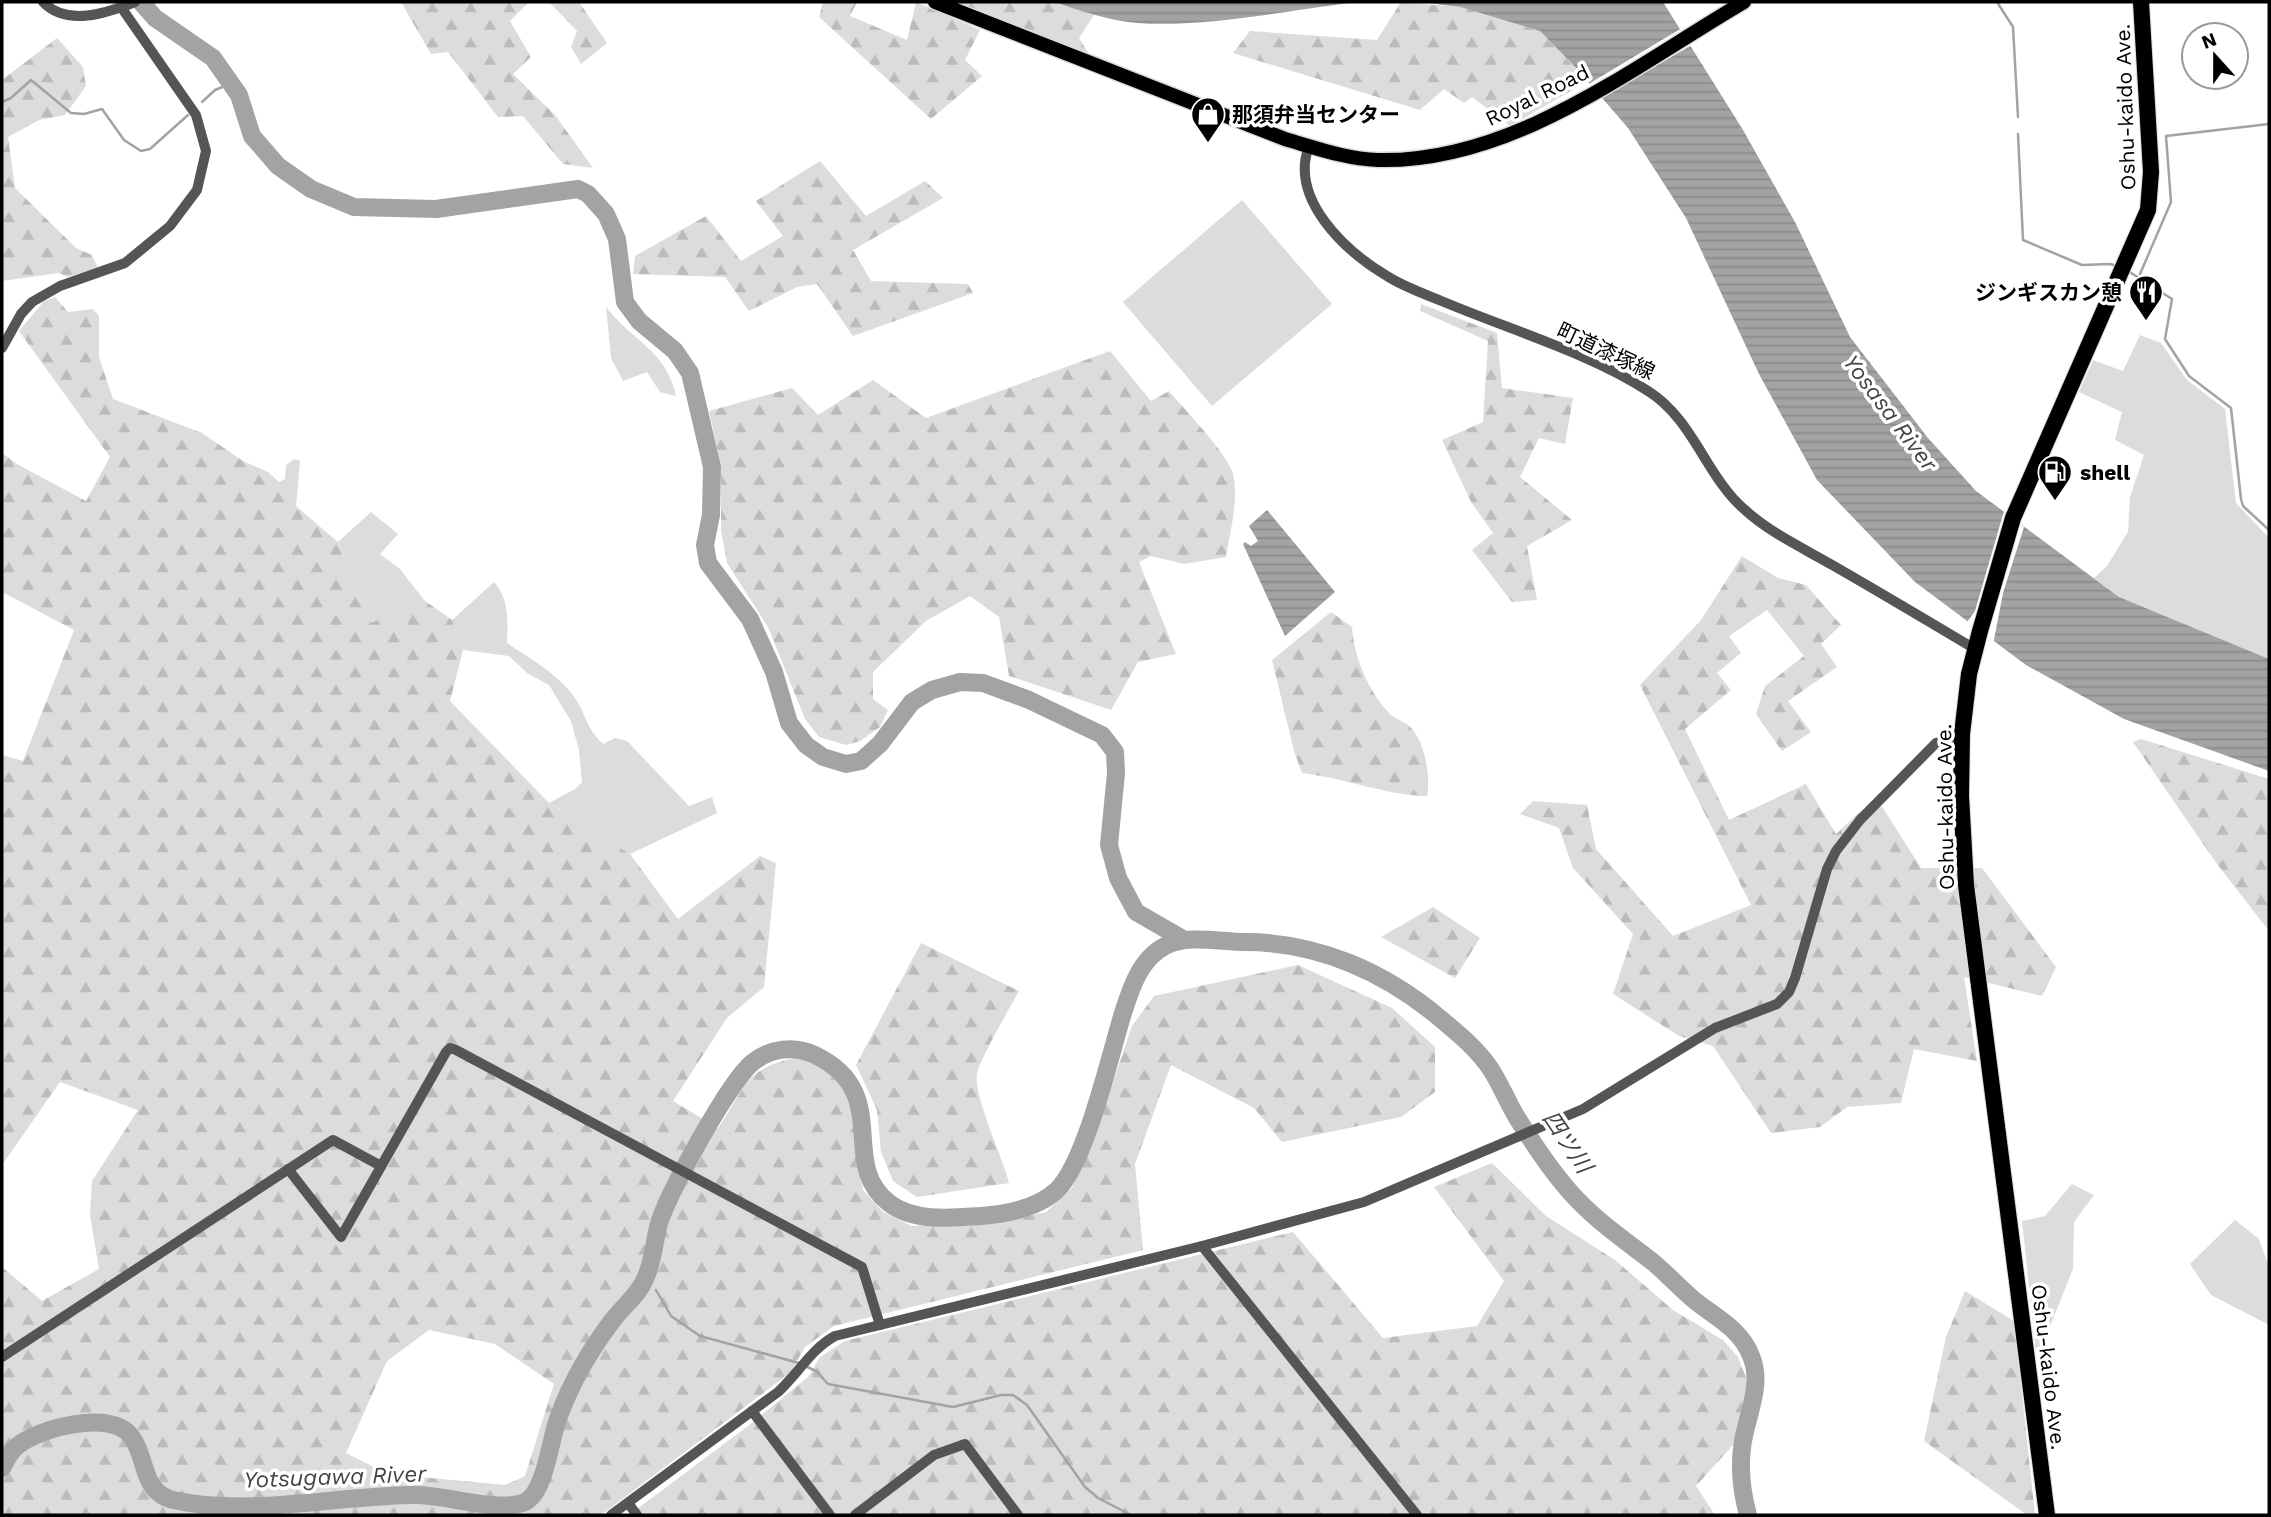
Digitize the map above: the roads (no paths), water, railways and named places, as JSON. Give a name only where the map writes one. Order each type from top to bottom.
[{"type":"highway","name":"Oshu-kaido Ave.","points":[[2047,1515],[1966,885],[1962,734],[1975,649],[2013,518],[2148,210],[2151,172],[2141,2]]},
{"type":"main road","name":"Royal Road","points":[[936,2],[1197,106],[1309,146],[1376,160],[1440,156],[1498,140],[1584,97],[1744,2]]},
{"type":"street","points":[[2,348],[21,314],[32,302],[60,286],[125,263],[170,226],[197,190],[206,151],[196,115],[127,5],[98,14],[71,16],[59,13],[43,2]]},
{"type":"street","name":"町道漆塚線","points":[[1309,146],[1303,173],[1317,208],[1328,226],[1367,263],[1404,285],[1608,369],[1649,391],[1675,414],[1743,509],[1780,534],[1975,649]]},
{"type":"street","points":[[611,1515],[798,1375],[824,1343],[835,1336],[1202,1246],[1364,1202],[1559,1120],[1715,1028],[1777,1004],[1795,978],[1827,869],[1836,851],[1860,820],[1936,743],[1962,734]]},
{"type":"street","points":[[288,1169],[341,1237],[450,1048],[862,1267],[880,1325]]},
{"type":"street","points":[[2,1357],[333,1140],[381,1166]]},
{"type":"street","points":[[1202,1246],[1417,1515]]},
{"type":"street","points":[[752,1411],[830,1515]]},
{"type":"street","points":[[855,1515],[934,1455],[965,1444],[1018,1515]]},
{"type":"street","points":[[628,1503],[637,1515]]},
{"type":"water","points":[[1053,2],[1357,2],[1219,21],[1163,24],[1115,20]]},
{"type":"water","name":"Yosasa River","points":[[1419,2],[1663,2],[1743,130],[1796,224],[1850,337],[1928,438],[1976,491],[2119,597],[2269,659],[2269,771],[2124,719],[2026,665],[1915,582],[1817,480],[1759,374],[1686,218],[1628,128],[1540,31],[1460,7]]},
{"type":"water","points":[[1267,510],[1335,592],[1285,636],[1243,544],[1245,542],[1251,546],[1258,541],[1249,526]]},
{"type":"waterway","points":[[141,2],[155,18],[213,58],[239,95],[252,136],[278,166],[311,189],[354,207],[436,209],[578,189],[588,194],[606,214],[617,239],[625,302],[639,321],[675,351],[690,373],[712,467],[711,515],[705,545],[708,563],[750,619],[774,672],[789,723],[806,745],[823,757],[846,764],[861,761],[880,744],[912,702],[932,690],[960,682],[983,683],[1029,700],[1102,735],[1115,752],[1116,773],[1109,845],[1118,878],[1136,912],[1183,939]]},
{"type":"waterway","points":[[1997,2],[2013,27],[2018,117]]},
{"type":"waterway","points":[[2,102],[11,98],[31,80],[71,113],[84,114],[102,109],[124,140],[141,151],[150,149],[188,115]]},
{"type":"waterway","points":[[202,102],[215,90],[232,83]]},
{"type":"waterway","points":[[2140,274],[2171,202],[2166,136],[2269,124]]},
{"type":"waterway","points":[[2018,134],[2023,240],[2082,265],[2111,264],[2118,267]]},
{"type":"waterway","points":[[2128,271],[2172,299],[2165,339],[2189,376],[2231,408],[2243,506],[2269,530]]},
{"type":"waterway","name":"Yotsugawa River","points":[[2,1468],[17,1446],[41,1433],[75,1424],[108,1424],[121,1428],[131,1436],[150,1482],[162,1496],[173,1500],[203,1505],[264,1506],[417,1495],[502,1506],[525,1502],[532,1496],[543,1476],[556,1425],[576,1379],[604,1332],[645,1279],[663,1212],[685,1166],[714,1115],[752,1063],[775,1051],[791,1049],[815,1055],[839,1071],[853,1089],[859,1108],[867,1168],[874,1187],[889,1203],[899,1209],[921,1216],[945,1218],[1011,1212],[1049,1196],[1068,1176],[1096,1107],[1126,1003],[1143,966],[1156,952],[1174,942],[1204,940],[1272,943],[1325,954],[1351,963],[1421,1003],[1474,1048],[1494,1074],[1535,1146],[1571,1193],[1601,1222],[1654,1263],[1694,1300],[1727,1324],[1747,1347],[1756,1379],[1741,1457],[1748,1515]]},
{"type":"waterway","points":[[656,1290],[671,1316],[700,1336],[799,1363]]},
{"type":"waterway","points":[[805,1366],[816,1371],[828,1384],[953,1407],[1001,1395],[1013,1395],[1027,1405],[1085,1487],[1098,1498],[1131,1515]]},
{"type":"place","name":"那須弁当センター","points":[[1208,144]]},
{"type":"place","name":"ジンギスカン憩","points":[[2146,322]]},
{"type":"place","name":"shell","points":[[2055,502]]},
{"type":"water label","name":"四ツ川","points":[[1567,1142]]}]
